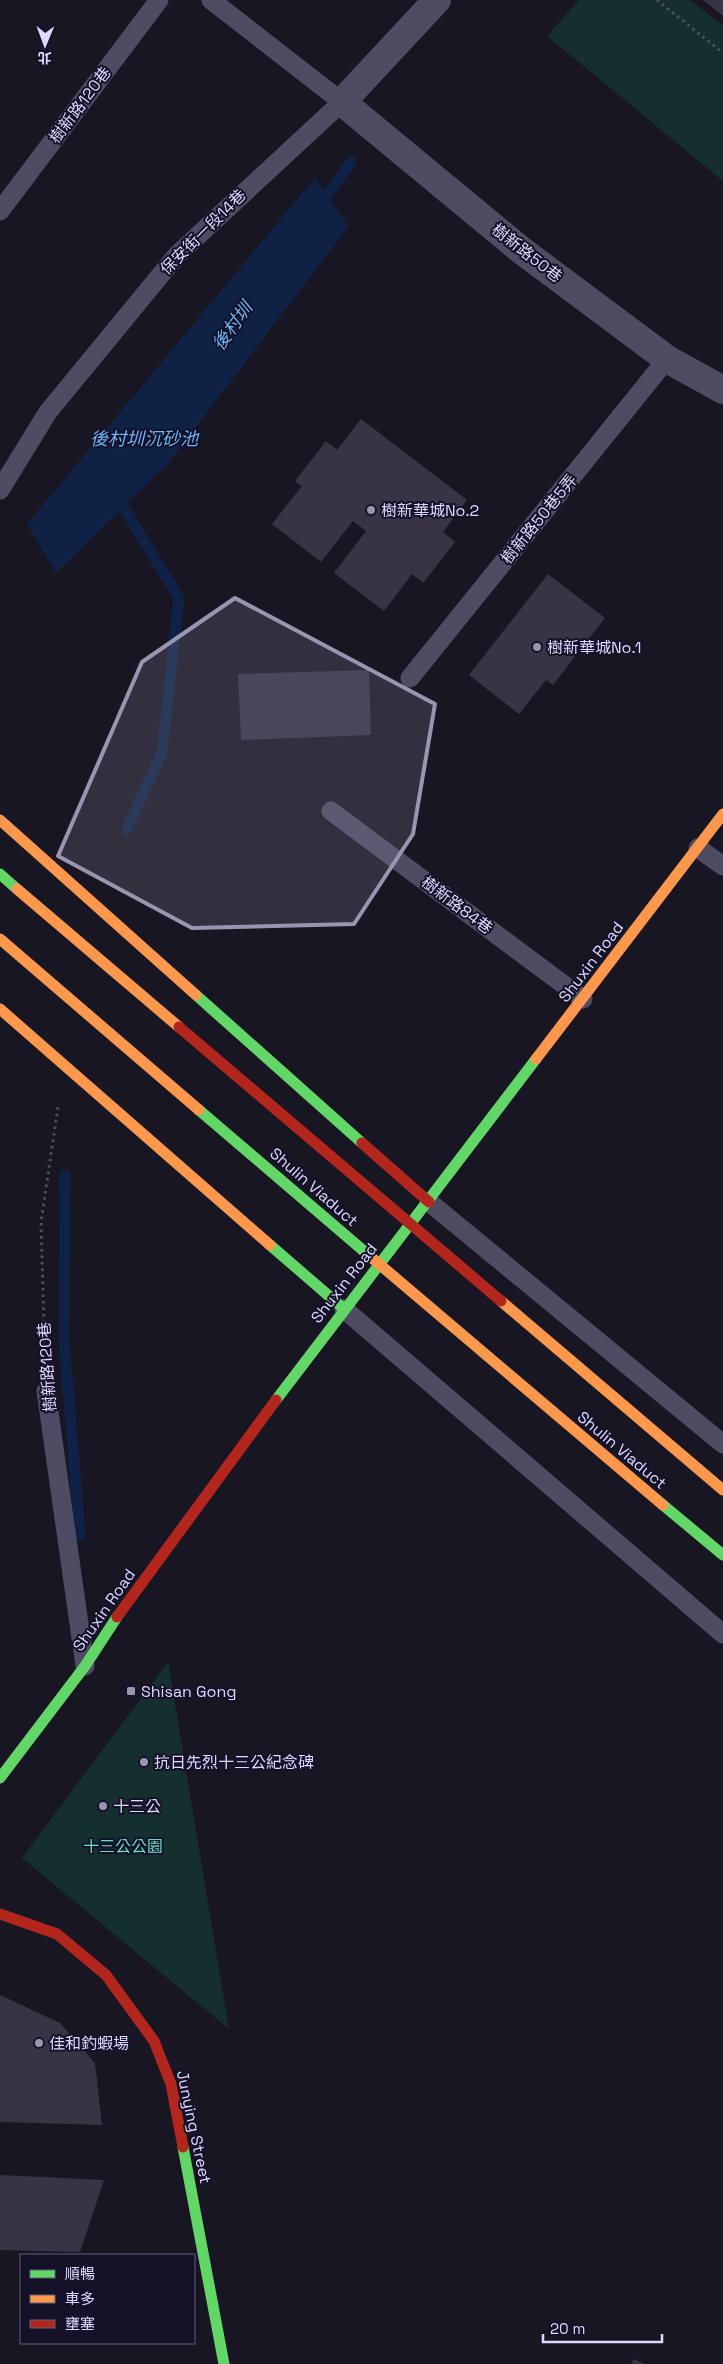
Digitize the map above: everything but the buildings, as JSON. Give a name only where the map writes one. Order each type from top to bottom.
[{"type":"main road","name":"Shuxin Road","points":[[0,1778],[85,1666],[128,1601],[344,1309],[429,1202],[723,814]]},
{"type":"main road","points":[[0,820],[429,1202]]},
{"type":"main road","points":[[0,874],[723,1490]]},
{"type":"main road","name":"Shulin Viaduct","points":[[0,939],[579,1436],[723,1555]]},
{"type":"main road","points":[[0,1009],[64,1067],[344,1309]]},
{"type":"main road","name":"Junying Street","points":[[0,1914],[57,1934],[106,1975],[154,2041],[171,2084],[224,2364]]},
{"type":"street","name":"保安街一段14巷","points":[[342,102],[437,0]]},
{"type":"street","name":"樹新路50巷","points":[[342,102],[521,250],[667,359],[723,390]]},
{"type":"lane","name":"樹新路120巷","points":[[0,211],[159,0]]},
{"type":"lane","points":[[211,0],[342,102]]},
{"type":"lane","name":"保安街一段14巷","points":[[0,490],[48,412],[177,255],[342,102]]},
{"type":"lane","name":"樹新路50巷5弄","points":[[410,678],[667,359]]},
{"type":"lane","name":"樹新路84巷","points":[[331,811],[583,999]]},
{"type":"lane","points":[[698,848],[723,866]]},
{"type":"lane","points":[[429,1202],[723,1444]]},
{"type":"lane","points":[[344,1309],[723,1634]]},
{"type":"lane","name":"樹新路120巷","points":[[46,1391],[85,1666]]},
{"type":"path","points":[[657,0],[723,53]]},
{"type":"path","name":"樹新路120巷","points":[[46,1391],[41,1222],[64,1067]]},
{"type":"highlighted area","points":[[235,598],[435,704],[413,834],[354,924],[192,928],[58,856],[142,662]]},
{"type":"green space","points":[[579,0],[690,0],[723,25],[723,181],[547,36]]},
{"type":"green space","name":"十三公公園","points":[[168,1662],[229,2029],[22,1858]]},
{"type":"water","name":"後村圳沉砂池","points":[[315,178],[349,226],[167,465],[56,573],[27,524]]},
{"type":"waterway","name":"後村圳","points":[[319,207],[351,162]]},
{"type":"waterway","points":[[116,495],[179,598],[162,752],[127,829]]},
{"type":"waterway","points":[[65,1175],[64,1340],[80,1535]]},
{"type":"traffic: fast","points":[[0,874],[17,889]]},
{"type":"traffic: fast","points":[[196,995],[362,1143]]},
{"type":"traffic: fast","points":[[276,1400],[536,1059]]},
{"type":"traffic: fast","points":[[199,1110],[372,1258]]},
{"type":"traffic: fast","points":[[270,1245],[344,1309]]},
{"type":"traffic: fast","points":[[663,1505],[723,1555]]},
{"type":"traffic: fast","points":[[0,1778],[85,1666],[117,1617]]},
{"type":"traffic: fast","points":[[183,2147],[224,2364]]},
{"type":"traffic: slow","points":[[536,1059],[723,814]]},
{"type":"traffic: slow","points":[[0,820],[196,995]]},
{"type":"traffic: slow","points":[[17,889],[179,1027]]},
{"type":"traffic: slow","points":[[0,939],[199,1110]]},
{"type":"traffic: slow","points":[[0,1009],[270,1245]]},
{"type":"traffic: slow","points":[[372,1258],[663,1505]]},
{"type":"traffic: slow","points":[[501,1301],[723,1490]]},
{"type":"traffic: jam","points":[[179,1027],[501,1301]]},
{"type":"traffic: jam","points":[[362,1143],[429,1202]]},
{"type":"traffic: jam","points":[[117,1617],[276,1400]]},
{"type":"traffic: jam","points":[[0,1914],[57,1934],[106,1975],[154,2041],[171,2084],[183,2147]]},
{"type":"place","name":"樹新華城No.2","points":[[371,510]]},
{"type":"place","name":"樹新華城No.1","points":[[537,647]]},
{"type":"place","name":"Shisan Gong","points":[[131,1691]]},
{"type":"place","name":"抗日先烈十三公紀念碑","points":[[144,1762]]},
{"type":"place","name":"十三公","points":[[103,1806]]},
{"type":"place","name":"佳和釣蝦場","points":[[39,2043]]}]
